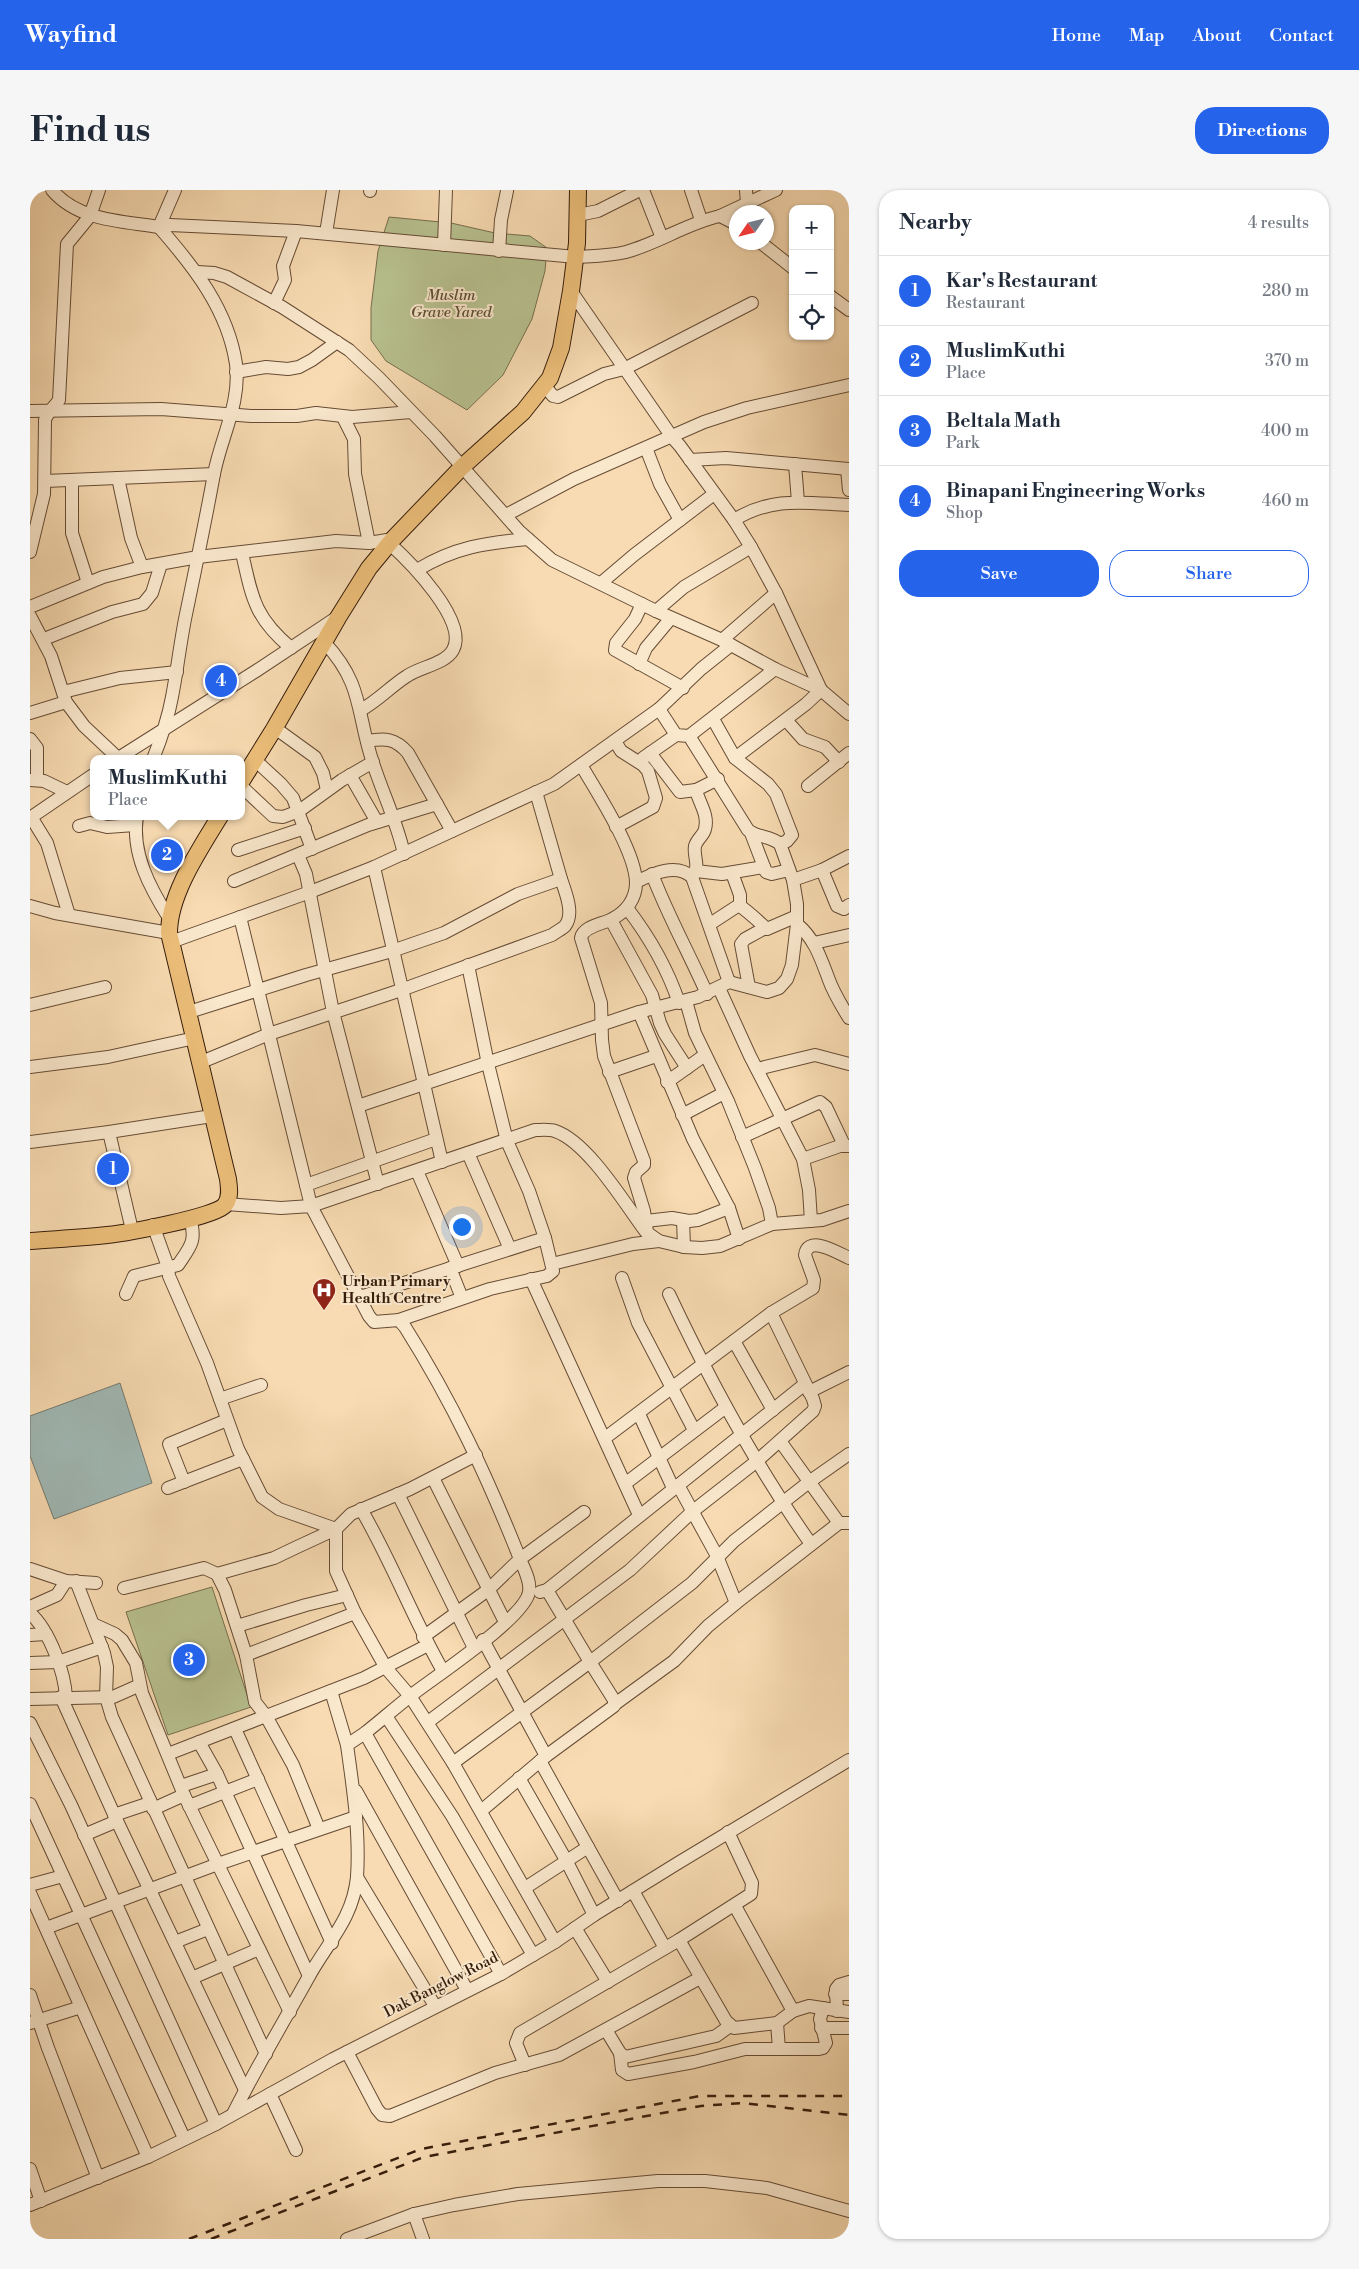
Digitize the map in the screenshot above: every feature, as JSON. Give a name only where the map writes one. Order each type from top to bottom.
[{"type":"main road","points":[[245,777],[325,643],[338,616],[369,568],[391,541],[463,466],[523,412],[550,378],[561,348],[571,291],[576,256],[578,190]]},
{"type":"main road","points":[[30,1241],[107,1235],[213,1213],[226,1204],[229,1194],[228,1179],[169,931],[175,899],[197,855],[218,820]]},
{"type":"street","points":[[52,190],[66,204],[90,216],[159,227],[170,225],[326,233],[576,256],[604,256],[625,252],[702,220],[720,216],[776,190]]},
{"type":"street","points":[[30,552],[40,518],[45,481],[45,420],[47,412],[55,407],[59,400],[67,244],[90,216],[99,190]]},
{"type":"street","points":[[159,227],[175,190]]},
{"type":"street","points":[[326,233],[333,190]]},
{"type":"street","points":[[444,245],[446,190]]},
{"type":"street","points":[[578,215],[598,212],[642,190],[662,238]]},
{"type":"street","points":[[692,190],[702,220]]},
{"type":"street","points":[[746,190],[747,203]]},
{"type":"street","points":[[499,250],[501,220],[507,191]]},
{"type":"street","points":[[720,216],[729,220]]},
{"type":"street","points":[[154,755],[164,729],[214,474],[220,448],[232,414],[236,372],[230,340],[221,315],[196,272],[159,227]]},
{"type":"street","points":[[274,303],[285,280],[283,266],[296,231]]},
{"type":"street","points":[[770,250],[789,265]]},
{"type":"street","points":[[196,272],[228,276],[337,342],[370,368],[463,466],[528,539],[552,560],[656,611],[726,642],[775,669],[821,690],[849,714]]},
{"type":"street","points":[[571,291],[672,437],[734,520],[751,547],[776,593],[821,690]]},
{"type":"street","points":[[834,299],[849,310]]},
{"type":"street","points":[[544,385],[553,396],[558,397],[604,374],[624,369],[752,303]]},
{"type":"street","points":[[236,372],[266,367],[288,369],[299,367],[337,342]]},
{"type":"street","points":[[506,515],[574,479],[704,422],[747,408],[849,386]]},
{"type":"street","points":[[30,411],[161,409],[297,416],[316,412],[343,417],[411,412]]},
{"type":"street","points":[[343,417],[354,439],[356,474],[369,543]]},
{"type":"street","points":[[646,448],[660,484],[680,520]]},
{"type":"street","points":[[690,460],[726,458],[848,469],[849,490]]},
{"type":"street","points":[[795,464],[798,502]]},
{"type":"street","points":[[45,481],[214,474]]},
{"type":"street","points":[[118,478],[131,538],[142,567]]},
{"type":"street","points":[[72,480],[72,533],[88,583]]},
{"type":"street","points":[[601,583],[714,494]]},
{"type":"street","points":[[734,520],[750,510],[764,505],[798,502],[849,505]]},
{"type":"street","points":[[417,570],[468,546],[528,539]]},
{"type":"street","points":[[30,607],[88,583],[142,567],[336,541],[369,543],[391,541],[417,570],[448,614],[454,630],[455,644],[452,651],[446,657],[408,675],[377,702],[361,710]]},
{"type":"street","points":[[656,611],[684,587],[751,547]]},
{"type":"street","points":[[242,553],[252,595],[262,619],[274,634],[291,648]]},
{"type":"street","points":[[44,639],[112,612],[143,604],[152,594],[161,564]]},
{"type":"street","points":[[30,906],[69,915],[169,931],[240,917],[374,867],[554,784],[582,765],[660,709],[776,593]]},
{"type":"street","points":[[642,604],[635,619],[614,646],[618,653],[682,688]]},
{"type":"street","points":[[30,616],[44,639],[65,697],[84,726],[115,755]]},
{"type":"street","points":[[123,755],[338,616]]},
{"type":"street","points":[[639,664],[646,648],[671,618]]},
{"type":"street","points":[[325,643],[345,667],[353,683],[373,762],[394,816],[404,854]]},
{"type":"street","points":[[638,762],[650,753],[713,719],[775,669]]},
{"type":"street","points":[[30,713],[65,697],[120,678],[176,672]]},
{"type":"street","points":[[735,758],[786,720],[821,690]]},
{"type":"street","points":[[660,709],[718,779],[751,833],[764,867],[769,874],[791,875],[822,870],[849,856]]},
{"type":"street","points":[[713,719],[735,758],[768,784],[782,806],[792,834],[787,841],[780,844]]},
{"type":"street","points":[[786,720],[803,740],[825,747],[839,762]]},
{"type":"street","points":[[275,728],[314,757],[321,768],[328,790]]},
{"type":"street","points":[[367,741],[385,738],[401,745],[452,831]]},
{"type":"street","points":[[30,739],[37,748],[34,780],[44,781],[67,792]]},
{"type":"street","points":[[615,741],[621,751],[648,771],[656,803],[653,807],[616,827]]},
{"type":"street","points":[[650,753],[676,789],[684,793],[696,790],[718,779]]},
{"type":"street","points":[[808,786],[849,753]]},
{"type":"street","points":[[255,760],[293,798],[312,849]]},
{"type":"street","points":[[245,788],[273,816],[283,817],[299,811],[350,775],[373,762]]},
{"type":"street","points":[[582,765],[626,848],[636,882],[635,892],[627,908],[611,920],[586,930],[581,938],[601,1002],[604,1056],[644,1161],[644,1165],[636,1172],[634,1178],[641,1198],[647,1227]]},
{"type":"street","points":[[350,775],[377,822]]},
{"type":"street","points":[[69,915],[46,843],[30,817],[90,776]]},
{"type":"street","points":[[696,790],[704,810],[706,824],[705,830],[695,847],[698,866],[694,874],[710,924],[724,985],[757,1069],[803,1159],[809,1190],[811,1221]]},
{"type":"street","points":[[199,1063],[268,1034],[401,990],[539,941],[566,925],[569,917],[568,903],[536,792]]},
{"type":"street","points":[[234,882],[377,822],[437,804]]},
{"type":"street","points":[[79,826],[90,823],[107,827],[136,821],[138,848],[143,870],[169,931]]},
{"type":"street","points":[[238,850],[305,828]]},
{"type":"street","points":[[358,1106],[424,1086],[639,1012],[707,994],[724,985],[748,987],[767,992],[778,988],[787,979],[792,965],[797,920],[796,894],[780,844],[770,837],[751,833]]},
{"type":"street","points":[[298,855],[306,874],[310,892],[332,1012],[378,1184]]},
{"type":"street","points":[[374,867],[442,1162]]},
{"type":"street","points":[[636,882],[652,874],[678,869],[694,874],[732,873],[764,867]]},
{"type":"street","points":[[822,870],[837,906],[844,909],[849,905]]},
{"type":"street","points":[[732,873],[740,895],[740,906],[750,916],[759,920],[765,928]]},
{"type":"street","points":[[652,874],[665,908],[707,994]]},
{"type":"street","points":[[189,1012],[392,951],[444,933],[518,894],[561,879]]},
{"type":"street","points":[[710,924],[740,906]]},
{"type":"street","points":[[627,908],[650,938],[664,964],[724,1093],[765,1193],[772,1224]]},
{"type":"street","points":[[240,917],[311,1206],[374,1322],[399,1320],[462,1298],[550,1274],[553,1271],[545,1238],[529,1191],[507,1141],[488,1064],[468,965]]},
{"type":"street","points":[[611,920],[657,1007],[660,1023],[687,1068]]},
{"type":"street","points":[[748,987],[741,944],[745,939],[765,928],[797,920]]},
{"type":"street","points":[[797,920],[814,943],[836,997],[849,1018]]},
{"type":"street","points":[[814,943],[849,935]]},
{"type":"street","points":[[30,1005],[105,987]]},
{"type":"street","points":[[639,1012],[692,1139],[729,1208],[739,1239]]},
{"type":"street","points":[[30,1066],[108,1057],[194,1038]]},
{"type":"street","points":[[667,1082],[705,1054]]},
{"type":"street","points":[[757,1069],[815,1055],[849,1064]]},
{"type":"street","points":[[609,1072],[656,1056]]},
{"type":"street","points":[[682,1115],[724,1093]]},
{"type":"street","points":[[742,1137],[820,1102],[826,1107],[846,1146],[803,1159]]},
{"type":"street","points":[[30,1142],[212,1116]]},
{"type":"street","points":[[226,1204],[281,1208],[311,1206],[417,1172],[535,1130],[554,1130],[572,1140],[659,1241]]},
{"type":"street","points":[[108,1132],[132,1230]]},
{"type":"street","points":[[306,1185],[372,1160],[436,1139]]},
{"type":"street","points":[[468,1153],[510,1249]]},
{"type":"street","points":[[417,1172],[454,1267],[462,1298]]},
{"type":"street","points":[[647,1227],[672,1218],[698,1220],[729,1208]]},
{"type":"street","points":[[552,1264],[633,1244],[659,1241],[684,1247],[720,1246],[772,1224],[811,1221],[849,1211]]},
{"type":"street","points":[[126,1294],[134,1276],[178,1265],[193,1241],[194,1232],[190,1218]]},
{"type":"street","points":[[683,1220],[684,1247]]},
{"type":"street","points":[[153,1226],[168,1267],[169,1276],[207,1364],[243,1459],[262,1497],[279,1509],[336,1529]]},
{"type":"street","points":[[360,1297],[545,1238]]},
{"type":"street","points":[[605,1438],[771,1313],[813,1288],[814,1280],[805,1255],[809,1247],[814,1244],[820,1245],[849,1258]]},
{"type":"street","points":[[622,1278],[638,1323],[694,1430]]},
{"type":"street","points":[[531,1279],[639,1515]]},
{"type":"street","points":[[669,1294],[703,1365],[741,1435],[782,1504],[810,1544]]},
{"type":"street","points":[[428,1722],[566,1620],[652,1552],[693,1511],[757,1461],[813,1411],[815,1406],[771,1313]]},
{"type":"street","points":[[347,1744],[365,1733],[479,1644],[518,1610],[526,1601],[529,1592],[528,1580],[520,1559],[460,1420],[431,1367],[399,1320]]},
{"type":"street","points":[[734,1341],[773,1410]]},
{"type":"street","points":[[529,1592],[547,1590],[773,1410],[807,1388],[849,1372]]},
{"type":"street","points":[[220,1399],[261,1385]]},
{"type":"street","points":[[626,1483],[726,1407]]},
{"type":"street","points":[[639,1414],[658,1457],[693,1511],[717,1556],[736,1603]]},
{"type":"street","points":[[184,1482],[169,1444],[228,1420]]},
{"type":"street","points":[[481,1811],[543,1759],[674,1661],[708,1626],[810,1544],[846,1522],[809,1482],[780,1441]]},
{"type":"street","points":[[453,1763],[590,1662],[692,1582],[717,1556],[809,1482],[849,1454]]},
{"type":"street","points":[[216,1574],[274,1558],[336,1529],[351,1514],[433,1478],[476,1455]]},
{"type":"street","points":[[168,1488],[243,1459]]},
{"type":"street","points":[[433,1478],[505,1622]]},
{"type":"street","points":[[398,1494],[457,1613],[498,1669],[588,1847],[618,1901]]},
{"type":"street","points":[[361,1509],[385,1551],[426,1641],[443,1671]]},
{"type":"street","points":[[168,1754],[386,1668],[426,1641],[457,1613],[488,1590],[520,1559],[584,1512]]},
{"type":"street","points":[[336,1529],[336,1571],[355,1613],[386,1668],[410,1696],[453,1763],[555,1942]]},
{"type":"street","points":[[124,1588],[204,1568],[216,1574],[225,1590],[246,1655],[255,1702],[266,1716],[293,1765],[319,1829]]},
{"type":"street","points":[[30,1569],[71,1581],[96,1583]]},
{"type":"street","points":[[30,1607],[58,1595],[71,1581]]},
{"type":"street","points":[[71,1581],[102,1646],[107,1667],[106,1697],[118,1734],[186,1876],[208,1929],[266,2054]]},
{"type":"street","points":[[547,1590],[615,1704]]},
{"type":"street","points":[[237,1626],[306,1604],[346,1595]]},
{"type":"street","points":[[30,1613],[46,1634],[58,1662],[65,1687],[63,1697],[115,1818],[245,2090]]},
{"type":"street","points":[[246,1655],[355,1613]]},
{"type":"street","points":[[93,1624],[114,1634],[128,1647],[136,1663],[140,1685],[185,1796],[290,2012]]},
{"type":"street","points":[[30,1635],[46,1634]]},
{"type":"street","points":[[30,1664],[58,1662],[102,1646]]},
{"type":"street","points":[[30,1699],[119,1696],[140,1685]]},
{"type":"street","points":[[233,2114],[309,1976],[332,1943],[345,1920],[357,1877],[356,1817],[353,1786],[347,1744],[331,1691]]},
{"type":"street","points":[[386,1716],[452,1816],[533,1955]]},
{"type":"street","points":[[30,1724],[84,1835],[216,2124]]},
{"type":"street","points":[[235,1729],[332,1943]]},
{"type":"street","points":[[365,1733],[500,1974]]},
{"type":"street","points":[[199,1742],[217,1774],[309,1976]]},
{"type":"street","name":"Dak Banglow Road","points":[[36,2203],[148,2157],[216,2124],[347,2052],[500,1974],[555,1942],[594,1915],[728,1832],[849,1760]]},
{"type":"street","points":[[185,1796],[217,1774]]},
{"type":"street","points":[[84,1835],[115,1818],[185,1796],[225,1792],[258,1778]]},
{"type":"street","points":[[519,1778],[566,1860],[594,1915]]},
{"type":"street","points":[[353,1786],[467,1990]]},
{"type":"street","points":[[30,1804],[184,2138]]},
{"type":"street","points":[[46,1928],[114,1901],[356,1817]]},
{"type":"street","points":[[525,2065],[516,2043],[520,2033],[747,1898],[753,1889],[728,1832]]},
{"type":"street","points":[[525,1888],[588,1847]]},
{"type":"street","points":[[30,1885],[63,1876]]},
{"type":"street","points":[[357,1877],[435,2006]]},
{"type":"street","points":[[633,1891],[665,1948]]},
{"type":"street","points":[[30,1892],[148,2157]]},
{"type":"street","points":[[735,1906],[793,2011]]},
{"type":"street","points":[[575,1928],[608,1982]]},
{"type":"street","points":[[175,1942],[208,1929]]},
{"type":"street","points":[[679,1940],[730,2026],[740,2028],[777,2023],[793,2011],[809,2006],[843,2011]]},
{"type":"street","points":[[192,1978],[259,1949]]},
{"type":"street","points":[[347,2052],[377,2109],[382,2115],[390,2116],[458,2087],[559,2054],[700,1978]]},
{"type":"street","points":[[843,2011],[835,1994],[836,1989],[839,1985],[849,1982]]},
{"type":"street","points":[[835,1994],[849,1994]]},
{"type":"street","points":[[30,1995],[34,2022],[98,2178]]},
{"type":"street","points":[[34,2022],[80,2007]]},
{"type":"street","points":[[620,2053],[622,2070],[628,2074],[694,2062],[745,2049],[823,2048],[826,2043],[820,2019],[823,2008]]},
{"type":"street","points":[[777,2023],[780,2049]]},
{"type":"street","points":[[606,2030],[620,2053],[625,2057],[716,2036],[730,2026]]},
{"type":"street","points":[[821,2028],[849,2028]]},
{"type":"street","points":[[270,2094],[296,2150]]},
{"type":"street","points":[[30,2169],[36,2203]]},
{"type":"street","points":[[347,2239],[414,2214],[454,2205],[518,2194],[681,2180],[767,2188],[849,2211]]},
{"type":"street","points":[[414,2214],[423,2239]]},
{"type":"green space","name":"Muslim Grave Yared","points":[[389,217],[451,223],[495,233],[530,236],[547,248],[545,271],[532,319],[503,375],[467,410],[386,361],[371,340],[371,308],[378,251]]},
{"type":"green space","points":[[212,1587],[251,1707],[168,1735],[126,1612]]},
{"type":"water","points":[[120,1383],[152,1483],[54,1519],[30,1456],[30,1416]]},
{"type":"railway","points":[[189,2239],[421,2149],[700,2096],[849,2096]]},
{"type":"railway","points":[[211,2239],[424,2157],[701,2106],[742,2103],[849,2115]]},
{"type":"place","name":"Binapani Engineering Works","points":[[221,681]]},
{"type":"place","name":"MuslimKuthi","points":[[167,855]]},
{"type":"place","name":"Kar's Restaurant","points":[[113,1169]]},
{"type":"place","name":"Urban Primary Health Centre","points":[[324,1311]]},
{"type":"place","name":"Beltala Math","points":[[189,1660]]}]
